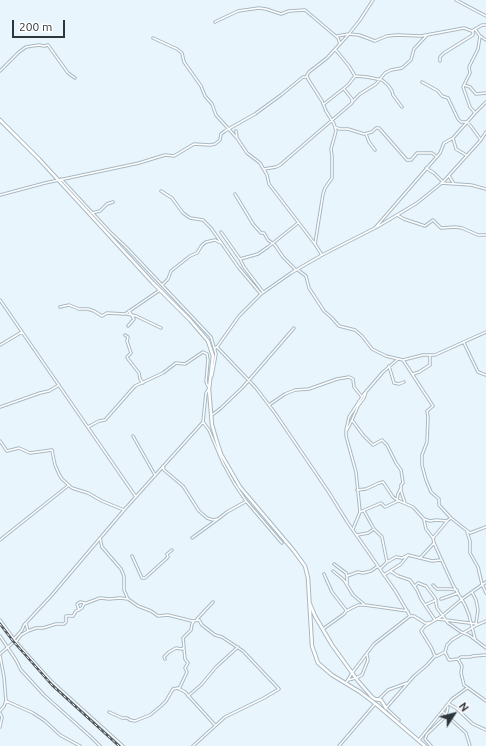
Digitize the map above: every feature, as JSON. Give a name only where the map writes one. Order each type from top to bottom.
[{"type":"street","points":[[307,77],[309,72],[327,58],[349,34],[373,0]]},
{"type":"street","points":[[456,0],[486,16]]},
{"type":"street","points":[[215,22],[238,11],[259,8],[266,8],[281,14],[289,11],[305,10],[337,36],[340,44]]},
{"type":"street","points":[[337,36],[349,34],[359,35],[375,42],[387,36],[427,35],[464,28],[471,31],[482,25],[486,25]]},
{"type":"street","points":[[474,30],[486,40]]},
{"type":"street","points":[[440,61],[440,57],[444,53],[473,35],[474,30]]},
{"type":"street","points":[[264,169],[280,165],[382,76],[390,70],[400,69],[411,60],[414,50],[427,35]]},
{"type":"street","points":[[474,113],[470,109],[465,95],[464,85],[470,72],[469,67],[478,50],[480,36]]},
{"type":"street","points":[[153,38],[178,49],[182,53],[184,62],[201,86],[206,98],[212,104],[216,115],[237,138],[247,153],[258,161],[267,175],[269,184],[299,222],[322,255]]},
{"type":"street","points":[[0,71],[19,52],[26,48],[39,45],[44,46],[48,44],[68,73],[75,78]]},
{"type":"street","points":[[335,49],[349,66],[354,76]]},
{"type":"street","points":[[354,76],[382,80],[388,85],[402,107]]},
{"type":"street","points":[[323,105],[348,85],[354,76]]},
{"type":"street","points":[[0,195],[33,186],[138,164],[165,155],[174,156],[194,144],[213,145],[220,140],[222,133],[258,111],[303,77],[307,77]]},
{"type":"street","points":[[307,77],[321,99],[326,112],[335,127],[336,133],[331,149],[332,178],[323,194],[315,244]]},
{"type":"street","points":[[422,82],[438,91],[442,96],[448,98],[458,120],[461,122],[467,122],[481,140]]},
{"type":"street","points":[[464,85],[470,87],[476,94],[486,93]]},
{"type":"street","points":[[344,88],[353,101]]},
{"type":"street","points":[[375,228],[437,157],[444,143],[453,138],[474,113],[486,102]]},
{"type":"street","points":[[0,120],[60,180],[208,341],[213,356],[209,389],[212,427],[221,454],[240,487],[305,566],[308,578],[310,633],[314,655],[318,663],[323,669],[360,692],[425,746]]},
{"type":"street","points":[[335,127],[366,134],[376,128],[379,128],[407,160],[411,160],[417,153],[432,153],[437,157]]},
{"type":"street","points":[[236,131],[237,138]]},
{"type":"street","points":[[210,376],[212,376],[215,364],[216,347],[239,316],[261,294],[322,255],[375,228],[418,203],[449,176],[481,140],[486,132]]},
{"type":"street","points":[[366,134],[369,142],[375,150]]},
{"type":"street","points":[[453,138],[456,149],[466,156]]},
{"type":"street","points":[[426,168],[434,173],[442,183],[469,185],[486,189]]},
{"type":"street","points":[[449,176],[455,185]]},
{"type":"street","points":[[161,191],[172,198],[183,213],[190,218],[204,221],[261,294]]},
{"type":"street","points":[[235,194],[253,224],[261,233],[264,233],[268,240],[273,243],[297,270],[305,274],[309,288],[320,307],[339,326],[358,332],[375,352],[403,360],[435,355],[486,332]]},
{"type":"street","points":[[91,214],[100,211],[106,205],[113,202]]},
{"type":"street","points":[[91,214],[162,285],[211,337],[216,347],[248,380],[269,405],[328,491],[410,616]]},
{"type":"street","points":[[397,215],[404,219],[426,226],[432,219],[441,228],[455,226],[478,235],[486,235]]},
{"type":"street","points":[[240,261],[242,258],[258,254],[299,222]]},
{"type":"street","points":[[221,232],[235,250],[240,261],[264,292]]},
{"type":"street","points":[[162,285],[168,279],[171,271],[196,253],[206,242],[215,240],[222,244]]},
{"type":"street","points":[[229,253],[235,250]]},
{"type":"street","points":[[125,314],[160,290]]},
{"type":"street","points":[[0,300],[136,497]]},
{"type":"street","points":[[60,307],[69,305],[79,309],[88,309],[102,316],[107,314],[130,314],[161,328]]},
{"type":"street","points":[[128,326],[134,319],[129,311]]},
{"type":"street","points":[[212,415],[221,408],[248,380],[294,328]]},
{"type":"street","points":[[0,345],[22,332]]},
{"type":"street","points":[[125,335],[128,337],[127,342],[132,353],[127,357],[140,373],[140,379],[143,383]]},
{"type":"street","points":[[464,343],[478,372],[486,374]]},
{"type":"street","points":[[88,428],[98,421],[105,420],[132,389],[163,373],[176,363],[185,364],[203,352],[207,354],[208,360],[206,382],[209,389]]},
{"type":"street","points":[[413,374],[430,365],[430,355]]},
{"type":"street","points":[[352,529],[360,512],[356,472],[346,432],[349,417],[367,390],[389,366],[398,359]]},
{"type":"street","points":[[403,360],[433,406],[427,411],[427,442],[422,455],[424,474],[431,492],[439,499],[440,505],[451,518],[461,525],[467,532],[470,541],[470,553],[478,567],[486,593]]},
{"type":"street","points":[[389,366],[394,383],[399,384],[404,382]]},
{"type":"street","points":[[269,405],[285,394],[295,390],[309,389],[338,379],[349,377],[353,379],[354,387],[362,397]]},
{"type":"street","points":[[0,407],[13,404],[40,393],[49,392],[59,385]]},
{"type":"street","points":[[15,641],[26,623],[203,422],[206,393],[209,389]]},
{"type":"street","points":[[346,432],[367,390]]},
{"type":"street","points":[[352,420],[357,424],[363,435],[373,445],[380,441],[386,442],[401,470],[403,482],[398,494],[398,501]]},
{"type":"street","points":[[203,422],[207,427],[222,463],[234,483],[246,501],[282,543]]},
{"type":"street","points":[[207,427],[212,427]]},
{"type":"street","points":[[134,436],[155,475]]},
{"type":"street","points":[[0,442],[7,450],[19,448],[30,453],[52,450],[57,470],[62,479],[75,490],[88,493],[102,502],[124,510]]},
{"type":"street","points":[[163,466],[164,470],[183,486],[199,511],[207,518],[213,520],[218,519]]},
{"type":"street","points":[[357,490],[366,489],[383,482],[398,501],[413,507],[424,519],[430,521],[447,521]]},
{"type":"street","points":[[0,540],[69,485]]},
{"type":"street","points":[[401,488],[405,503]]},
{"type":"street","points":[[192,538],[227,512],[246,501]]},
{"type":"street","points":[[360,512],[380,503],[386,507],[398,501]]},
{"type":"street","points":[[364,511],[374,530],[382,537],[387,562]]},
{"type":"street","points":[[432,538],[451,518]]},
{"type":"street","points":[[424,519],[426,529],[432,538],[441,560],[462,599],[471,622],[475,639]]},
{"type":"street","points":[[467,532],[472,533],[486,527]]},
{"type":"street","points":[[357,535],[374,530]]},
{"type":"street","points":[[100,538],[102,547],[121,569],[124,576],[124,590],[128,599]]},
{"type":"street","points":[[420,558],[434,543]]},
{"type":"street","points":[[132,556],[142,578],[145,578],[168,557],[167,554],[172,550]]},
{"type":"street","points":[[380,569],[387,562],[396,557],[408,555],[432,561],[441,560]]},
{"type":"street","points":[[384,575],[401,564],[408,555]]},
{"type":"street","points":[[400,557],[401,564]]},
{"type":"street","points":[[334,564],[343,570],[347,576],[347,586]]},
{"type":"street","points":[[347,576],[358,572],[362,573],[371,571],[378,566]]},
{"type":"street","points":[[333,571],[344,580],[352,595],[365,605]]},
{"type":"street","points":[[390,571],[400,577],[410,580],[436,620]]},
{"type":"street","points":[[324,574],[332,592],[346,611]]},
{"type":"street","points":[[436,656],[432,647],[421,631],[422,628],[442,616],[462,599],[486,582]]},
{"type":"street","points":[[415,586],[418,583],[426,586],[436,600],[437,608],[449,625],[475,639],[486,648]]},
{"type":"street","points":[[434,585],[437,589],[456,590]]},
{"type":"street","points":[[472,592],[476,600],[478,610],[475,624],[448,644],[446,652],[449,660],[458,659],[461,657],[486,655]]},
{"type":"street","points":[[441,599],[458,593]]},
{"type":"street","points":[[79,610],[77,604],[80,602],[85,603],[100,598],[120,598],[128,599],[138,606],[151,611],[157,616],[168,615],[195,621],[199,620],[202,625],[215,635],[222,637],[238,647],[279,689],[233,713],[215,725],[204,737],[192,746]]},
{"type":"street","points":[[359,600],[359,605]]},
{"type":"street","points":[[425,605],[436,600]]},
{"type":"street","points":[[109,712],[122,718],[135,721],[150,715],[166,701],[174,689],[179,688],[187,672],[185,668],[188,663],[185,659],[183,638],[191,630],[192,624],[213,602]]},
{"type":"street","points":[[309,602],[323,629],[352,673],[372,697],[381,700],[386,708],[399,720]]},
{"type":"street","points":[[0,727],[2,717],[0,712],[6,701],[0,655],[21,635],[28,631],[56,624],[64,624],[66,622],[66,616],[73,616],[85,603]]},
{"type":"street","points":[[323,629],[346,611],[359,605],[408,611]]},
{"type":"street","points":[[346,684],[352,673],[377,642],[410,616],[414,616],[425,623],[430,623]]},
{"type":"street","points":[[0,620],[15,641],[61,691],[123,746]]},
{"type":"street","points":[[436,620],[471,622],[475,624],[485,623]]},
{"type":"street","points":[[26,623],[28,631]]},
{"type":"street","points":[[0,636],[21,670],[39,689],[100,746]]},
{"type":"street","points":[[188,696],[205,681],[216,666],[238,647]]},
{"type":"street","points":[[165,659],[164,656],[169,652],[176,648],[184,648]]},
{"type":"street","points":[[386,708],[409,682],[436,656],[446,652]]},
{"type":"street","points":[[348,680],[356,678],[362,674],[368,660],[367,655]]},
{"type":"street","points":[[458,659],[462,666],[461,672],[464,685],[486,701]]},
{"type":"street","points":[[378,700],[388,690],[409,682]]},
{"type":"street","points":[[179,688],[215,725]]},
{"type":"street","points":[[419,740],[452,699],[468,688]]},
{"type":"street","points":[[6,701],[33,713],[60,735],[80,746]]},
{"type":"street","points":[[339,746],[375,704]]},
{"type":"street","points":[[431,746],[425,739],[427,734],[446,714],[448,705]]},
{"type":"street","points":[[448,705],[456,708],[469,722],[486,730]]},
{"type":"street","points":[[443,712],[466,733],[470,746]]},
{"type":"railway","points":[[0,624],[52,685],[119,746]]}]
